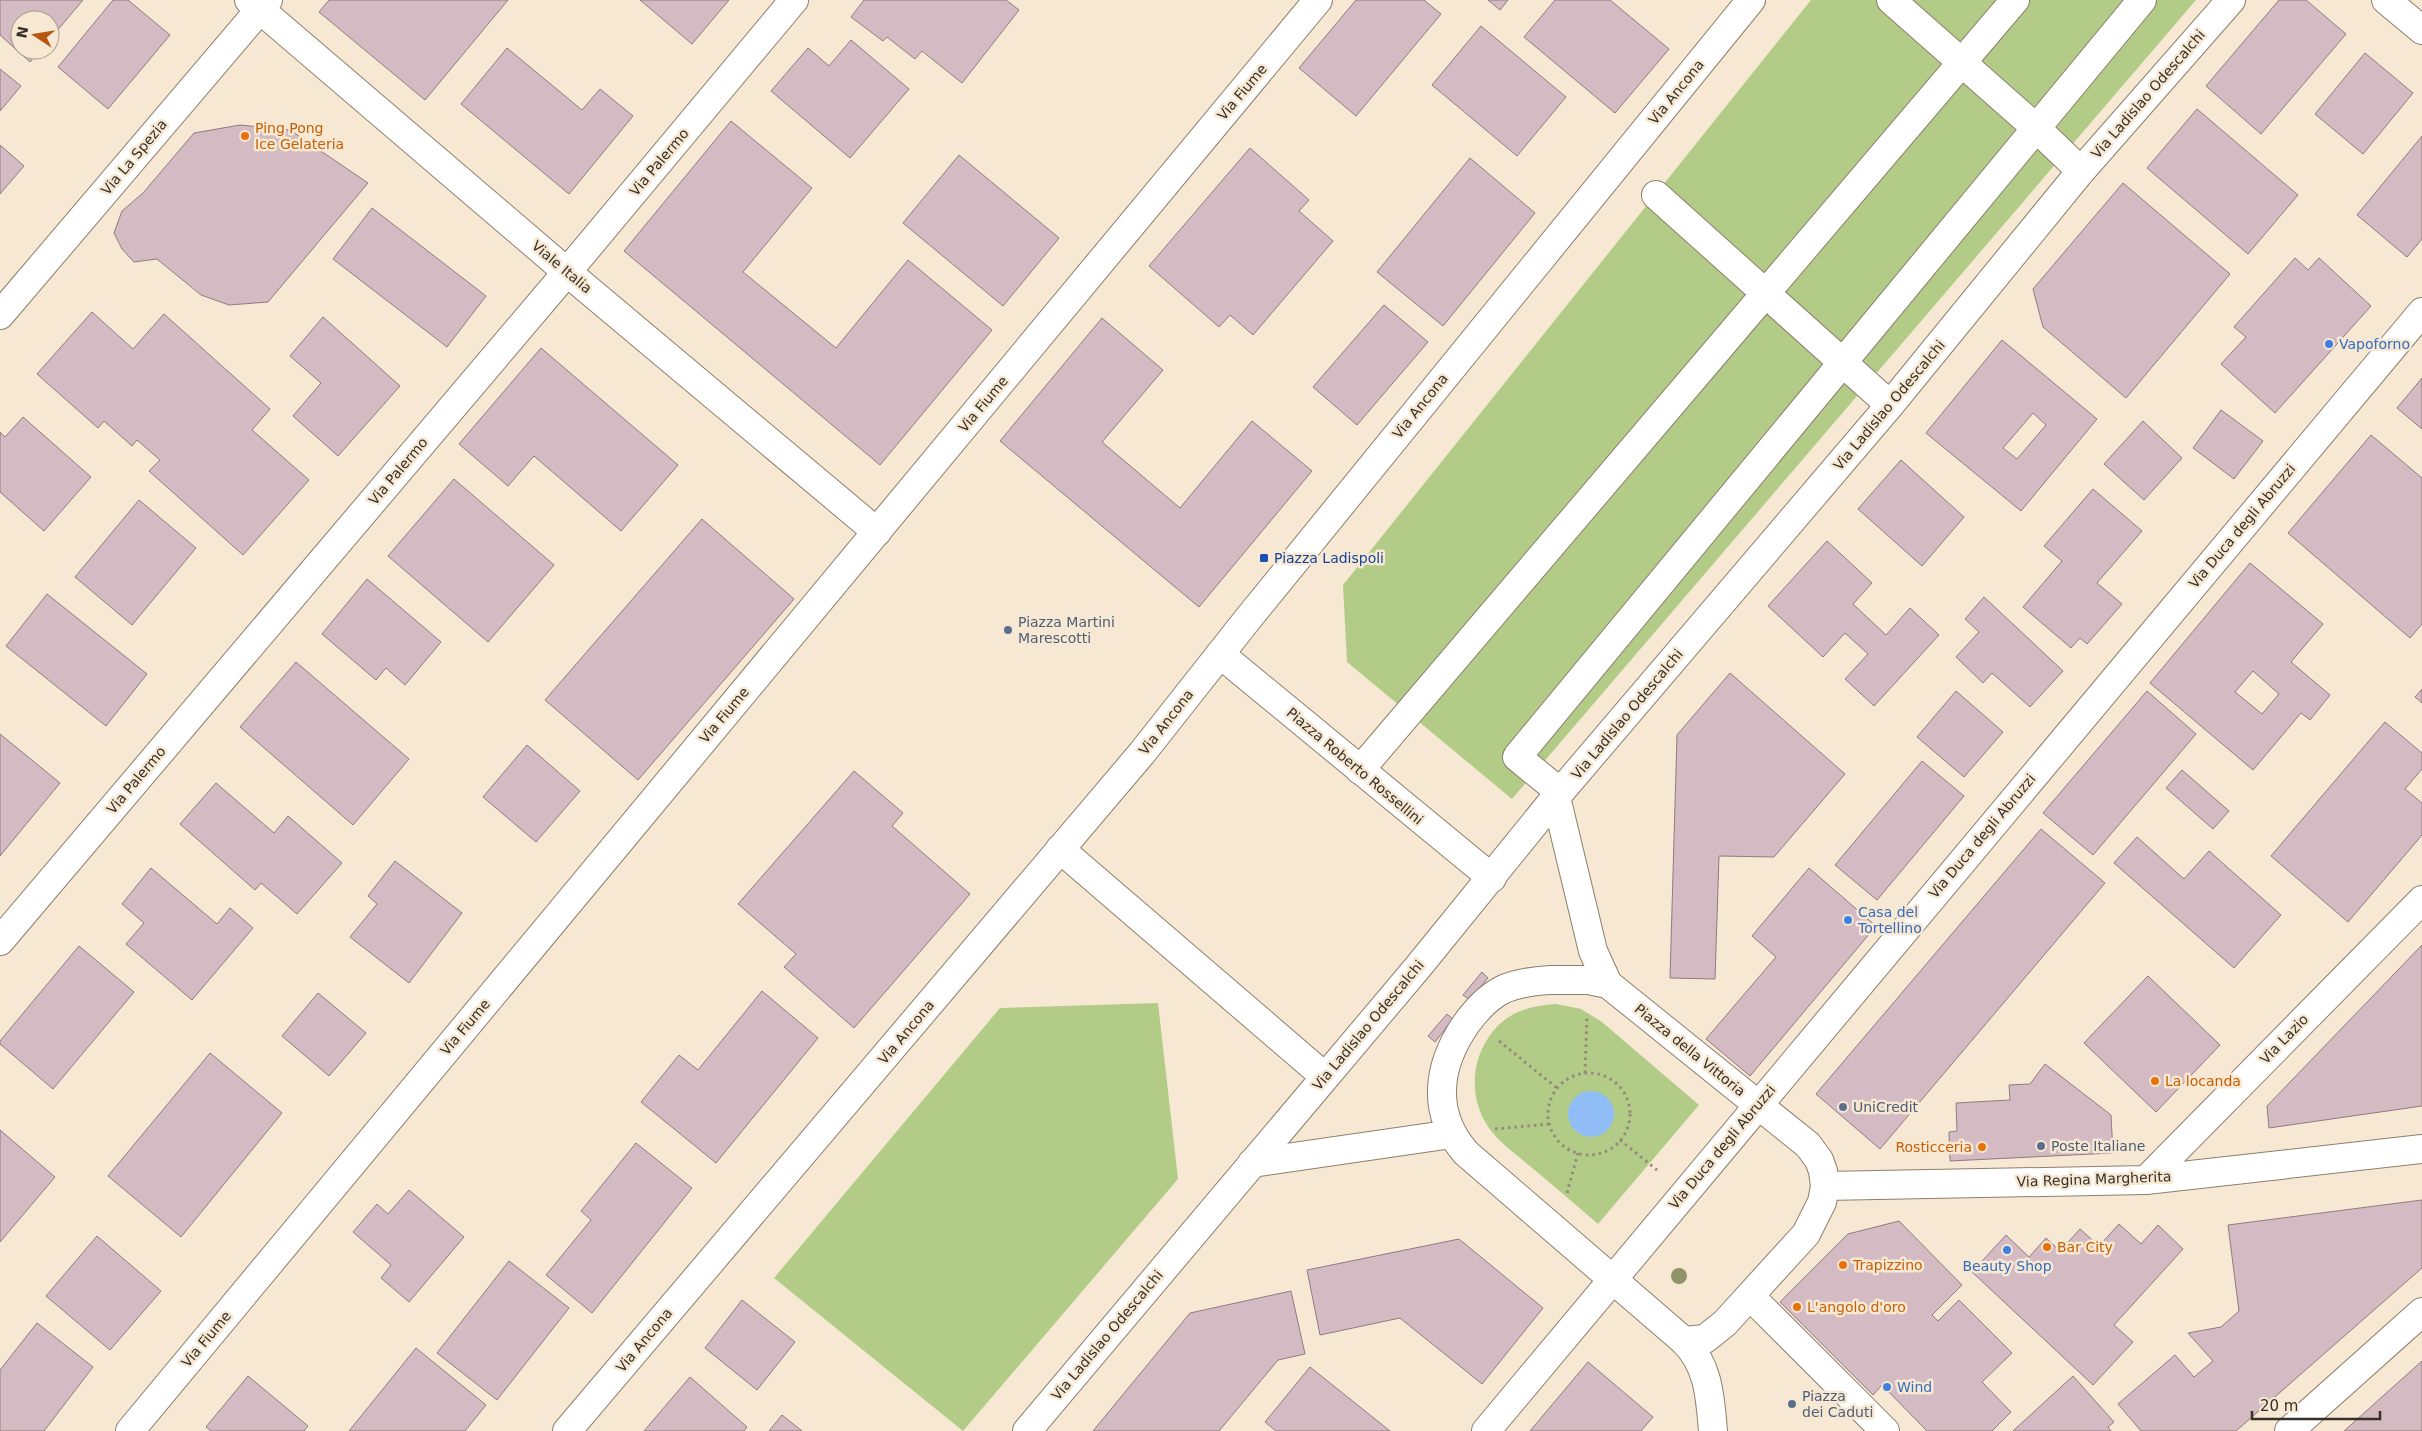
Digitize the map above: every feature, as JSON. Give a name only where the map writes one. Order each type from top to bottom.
[{"type":"street","name":"Via Palermo","points":[[0,941],[567,272],[794,0]]},
{"type":"street","name":"Via Fiume","points":[[130,1431],[1318,0]]},
{"type":"street","name":"Via Ancona","points":[[567,1431],[1142,753],[1220,654],[1751,0]]},
{"type":"street","points":[[1891,0],[2036,128],[2081,171]]},
{"type":"street","points":[[1360,770],[2015,0]]},
{"type":"street","points":[[1713,1431],[1707,1378],[1696,1353],[1466,1154],[1452,1134],[1442,1104],[1442,1076],[1457,1037],[1470,1018],[1491,997],[1511,986],[1543,980],[1598,982],[1593,950],[1558,794],[1517,757],[2142,0]]},
{"type":"street","name":"Via Ladislao Odescalchi","points":[[1026,1431],[1492,878],[1558,794],[1890,405],[2081,171],[2231,0]]},
{"type":"street","points":[[2386,0],[2422,30]]},
{"type":"street","name":"Viale Italia","points":[[259,3],[567,272],[877,532]]},
{"type":"street","name":"Via La Spezia","points":[[0,315],[259,3]]},
{"type":"street","points":[[1656,195],[1764,294],[1890,405]]},
{"type":"street","name":"Via Duca degli Abruzzi","points":[[1486,1431],[1757,1104],[2422,312]]},
{"type":"street","name":"Piazza Roberto Rossellini","points":[[1220,654],[1492,878]]},
{"type":"street","points":[[1060,849],[1324,1076]]},
{"type":"street","name":"Via Lazio","points":[[2146,1180],[2422,900]]},
{"type":"street","name":"Piazza della Vittoria","points":[[1598,982],[1808,1145],[1819,1160],[1823,1170],[1822,1202],[1806,1234],[1725,1324],[1705,1339],[1684,1341]]},
{"type":"street","points":[[1252,1163],[1452,1134]]},
{"type":"street","name":"Via Regina Margherita","points":[[1824,1186],[2146,1180],[2422,1149]]},
{"type":"street","points":[[1751,1297],[1885,1431]]},
{"type":"street","points":[[2289,1431],[2422,1312]]},
{"type":"path","points":[[1585,1073],[1598,982]]},
{"type":"path","points":[[1470,1018],[1557,1088]]},
{"type":"path","points":[[1585,1073],[1602,1074],[1613,1081],[1623,1090],[1628,1102],[1630,1115],[1627,1129],[1620,1140],[1610,1149],[1597,1154],[1583,1155],[1570,1151],[1559,1142],[1549,1124],[1549,1104],[1557,1088],[1563,1081],[1585,1073]]},
{"type":"path","points":[[1452,1134],[1549,1124]]},
{"type":"path","points":[[1620,1140],[1660,1173]]},
{"type":"green space","points":[[1811,0],[2196,0],[1512,799],[1347,662],[1343,585]]},
{"type":"green space","points":[[1158,1003],[1178,1179],[963,1431],[774,1278],[1000,1008]]},
{"type":"green space","points":[[1556,1004],[1581,1009],[1602,1022],[1699,1105],[1598,1224],[1497,1137],[1483,1119],[1476,1098],[1476,1066],[1479,1055],[1490,1035],[1505,1019],[1514,1014],[1534,1007]]},
{"type":"water","points":[[1586,1091],[1596,1091],[1608,1097],[1613,1105],[1613,1123],[1608,1131],[1600,1136],[1586,1137],[1578,1134],[1571,1127],[1568,1119],[1568,1109],[1571,1101],[1578,1094]]},
{"type":"building","points":[[0,0],[83,0],[60,27],[60,10],[10,10],[10,44],[0,35]]},
{"type":"building","points":[[113,0],[128,0],[170,35],[108,109],[58,67]]},
{"type":"building","points":[[329,0],[508,0],[425,100],[319,12]]},
{"type":"building","points":[[640,0],[729,0],[692,44]]},
{"type":"building","points":[[864,0],[1006,0],[1019,10],[962,83],[922,51],[915,59],[887,37],[883,41],[851,17]]},
{"type":"building","points":[[1356,0],[1424,0],[1441,14],[1356,116],[1299,68]]},
{"type":"building","points":[[1488,0],[1508,0],[1500,10]]},
{"type":"building","points":[[1555,0],[1610,0],[1669,49],[1615,113],[1524,37]]},
{"type":"building","points":[[2279,0],[2306,0],[2346,34],[2261,134],[2206,86]]},
{"type":"building","points":[[1481,26],[1566,97],[1517,156],[1432,85]]},
{"type":"building","points":[[851,40],[909,89],[850,158],[771,91],[808,48],[829,66]]},
{"type":"building","points":[[507,48],[582,110],[600,89],[633,116],[569,194],[461,104]]},
{"type":"building","points":[[2365,53],[2413,93],[2363,154],[2315,114]]},
{"type":"building","points":[[0,69],[21,86],[0,111]]},
{"type":"building","points":[[2197,109],[2298,195],[2248,254],[2147,168]]},
{"type":"building","points":[[731,121],[812,188],[743,272],[836,348],[908,260],[992,330],[880,465],[624,251]]},
{"type":"building","points":[[240,125],[290,130],[368,183],[268,302],[229,305],[201,295],[157,259],[134,262],[122,249],[114,233],[122,211],[143,193],[194,133]]},
{"type":"building","points":[[2422,136],[2422,239],[2407,257],[2357,215]]},
{"type":"building","points":[[0,145],[24,166],[0,194]]},
{"type":"building","points":[[1250,148],[1309,200],[1299,211],[1333,241],[1253,335],[1230,315],[1219,327],[1149,266]]},
{"type":"building","points":[[959,155],[1059,238],[1003,306],[903,223]]},
{"type":"building","points":[[1470,158],[1535,213],[1443,326],[1377,272]]},
{"type":"building","points":[[2123,183],[2230,274],[2126,398],[2043,327],[2033,289]]},
{"type":"building","points":[[372,208],[486,296],[447,347],[333,259]]},
{"type":"building","points":[[2295,258],[2308,270],[2319,258],[2371,306],[2275,413],[2221,364],[2246,337],[2234,327]]},
{"type":"building","points":[[1384,305],[1428,342],[1357,425],[1313,387]]},
{"type":"building","points":[[92,312],[133,349],[164,314],[270,409],[252,430],[309,480],[243,555],[149,471],[160,460],[137,440],[132,446],[104,421],[98,428],[37,374]]},
{"type":"building","points":[[323,317],[400,386],[338,456],[293,416],[321,383],[290,356]]},
{"type":"building","points":[[1102,318],[1163,370],[1102,442],[1180,508],[1252,421],[1312,471],[1199,607],[1000,441]]},
{"type":"building","points":[[2002,340],[2097,419],[2021,511],[1926,433]],"holes":[[[2033,413],[2046,425],[2017,459],[2003,448]]]},
{"type":"building","points":[[541,348],[678,465],[621,531],[534,456],[508,486],[459,444]]},
{"type":"building","points":[[2422,378],[2422,429],[2397,408]]},
{"type":"building","points":[[2221,410],[2263,441],[2234,479],[2193,448]]},
{"type":"building","points":[[23,417],[91,477],[44,531],[0,492],[0,432],[5,437]]},
{"type":"building","points":[[2143,421],[2182,458],[2144,500],[2104,464]]},
{"type":"building","points":[[2371,435],[2422,478],[2422,624],[2410,638],[2288,533]]},
{"type":"building","points":[[1901,460],[1964,517],[1922,566],[1858,509]]},
{"type":"building","points":[[454,479],[554,565],[488,642],[388,556]]},
{"type":"building","points":[[2093,489],[2142,531],[2097,583],[2122,604],[2087,644],[2080,638],[2071,648],[2023,607],[2062,561],[2044,546]]},
{"type":"building","points":[[139,500],[196,548],[132,625],[75,577]]},
{"type":"building","points":[[702,519],[794,599],[638,780],[545,700]]},
{"type":"building","points":[[1827,541],[1872,583],[1853,604],[1886,635],[1910,608],[1939,635],[1874,706],[1845,679],[1868,654],[1845,633],[1823,657],[1768,606]]},
{"type":"building","points":[[2250,563],[2323,624],[2291,662],[2330,695],[2310,720],[2301,713],[2253,770],[2150,683]],"holes":[[[2253,671],[2279,694],[2262,714],[2235,692]]]},
{"type":"building","points":[[367,579],[441,642],[405,685],[386,668],[376,680],[322,634]]},
{"type":"building","points":[[47,594],[147,674],[106,726],[6,646]]},
{"type":"building","points":[[1984,597],[2063,671],[2030,707],[1992,673],[1983,683],[1956,657],[1979,632],[1965,619]]},
{"type":"building","points":[[296,662],[409,759],[353,825],[240,727]]},
{"type":"building","points":[[1730,673],[1845,774],[1774,857],[1719,856],[1715,979],[1670,978],[1677,735]]},
{"type":"building","points":[[2422,689],[2422,703],[2415,697]]},
{"type":"building","points":[[1956,691],[2003,732],[1964,777],[1917,737]]},
{"type":"building","points":[[2147,691],[2196,734],[2093,855],[2043,813]]},
{"type":"building","points":[[2385,722],[2422,753],[2422,769],[2405,789],[2422,803],[2422,835],[2348,922],[2271,856]]},
{"type":"building","points":[[0,734],[60,783],[0,856]]},
{"type":"building","points":[[527,745],[580,791],[536,842],[483,797]]},
{"type":"building","points":[[1922,761],[1964,796],[1877,900],[1835,865]]},
{"type":"building","points":[[2182,770],[2229,811],[2213,829],[2166,788]]},
{"type":"building","points":[[854,771],[903,813],[892,826],[970,894],[854,1028],[784,967],[796,954],[738,904]]},
{"type":"building","points":[[216,783],[274,833],[288,816],[342,863],[297,914],[261,883],[255,890],[180,824]]},
{"type":"building","points":[[2041,829],[2105,883],[1880,1149],[1816,1094]]},
{"type":"building","points":[[2137,837],[2184,879],[2209,851],[2281,915],[2234,968],[2114,863]]},
{"type":"building","points":[[395,861],[462,913],[409,983],[350,937],[377,904],[368,896]]},
{"type":"building","points":[[151,868],[217,924],[230,908],[253,928],[192,1000],[126,944],[144,923],[122,904]]},
{"type":"building","points":[[1809,868],[1876,926],[1750,1076],[1706,1039],[1776,957],[1752,936]]},
{"type":"building","points":[[2422,945],[2422,1106],[2269,1128],[2267,1106]]},
{"type":"building","points":[[79,946],[134,992],[53,1089],[0,1044],[0,1041]]},
{"type":"building","points":[[1482,972],[1488,978],[1470,1000],[1463,995]]},
{"type":"building","points":[[2148,976],[2220,1045],[2156,1112],[2084,1043]]},
{"type":"building","points":[[762,991],[818,1038],[716,1163],[641,1102],[679,1055],[698,1070]]},
{"type":"building","points":[[318,993],[366,1033],[329,1076],[282,1036]]},
{"type":"building","points":[[1447,1014],[1453,1019],[1435,1042],[1428,1036]]},
{"type":"building","points":[[210,1053],[282,1113],[181,1237],[108,1176]]},
{"type":"building","points":[[2045,1064],[2111,1115],[2113,1153],[1950,1161],[1949,1132],[1957,1131],[1956,1103],[2010,1100],[2009,1085],[2030,1084]]},
{"type":"building","points":[[0,1130],[55,1177],[0,1242]]},
{"type":"building","points":[[636,1143],[692,1188],[592,1313],[546,1275],[591,1220],[581,1211]]},
{"type":"building","points":[[409,1190],[464,1237],[409,1302],[381,1278],[391,1265],[353,1232],[377,1204],[388,1214]]},
{"type":"building","points":[[2422,1200],[2422,1268],[2236,1431],[2141,1431],[2118,1404],[2175,1355],[2194,1377],[2213,1361],[2188,1333],[2221,1327],[2239,1311],[2228,1225]]},
{"type":"building","points":[[1899,1221],[1962,1285],[1932,1315],[1938,1321],[1959,1300],[2012,1353],[1982,1382],[2011,1412],[1992,1431],[1927,1431],[1882,1385],[1873,1395],[1780,1302],[1848,1234]]},
{"type":"building","points":[[2119,1224],[2141,1244],[2158,1225],[2183,1249],[2114,1325],[2133,1342],[2093,1385],[1972,1272],[2006,1235],[2029,1257],[2046,1238],[2060,1251],[2080,1229],[2099,1246]]},
{"type":"building","points":[[97,1236],[161,1291],[110,1350],[46,1296]]},
{"type":"building","points":[[1459,1239],[1543,1308],[1482,1384],[1400,1318],[1320,1335],[1307,1270]]},
{"type":"building","points":[[509,1261],[569,1308],[497,1400],[437,1353]]},
{"type":"building","points":[[1291,1291],[1305,1354],[1278,1360],[1219,1431],[1093,1431],[1190,1313]]},
{"type":"building","points":[[742,1300],[795,1342],[757,1390],[705,1348]]},
{"type":"building","points":[[37,1323],[93,1367],[44,1431],[0,1431],[0,1370]]},
{"type":"building","points":[[416,1348],[486,1405],[465,1431],[349,1431]]},
{"type":"building","points":[[2422,1361],[2422,1431],[2344,1431]]},
{"type":"building","points":[[1588,1362],[1653,1417],[1641,1431],[1530,1431]]},
{"type":"building","points":[[1310,1367],[1390,1431],[1276,1431],[1265,1422]]},
{"type":"building","points":[[248,1376],[308,1426],[304,1431],[211,1431],[206,1427]]},
{"type":"building","points":[[2073,1376],[2114,1422],[2108,1427],[2111,1431],[2013,1431]]},
{"type":"building","points":[[690,1377],[747,1427],[744,1431],[644,1431]]},
{"type":"building","points":[[782,1415],[802,1431],[769,1431]]},
{"type":"place","name":"Ping Pong Ice Gelateria","points":[[245,136]]},
{"type":"place","name":"Vapoforno","points":[[2329,344]]},
{"type":"place","name":"Piazza Ladispoli","points":[[1264,558]]},
{"type":"place","name":"Piazza Martini Marescotti","points":[[1008,630]]},
{"type":"place","name":"Casa del Tortellino","points":[[1848,920]]},
{"type":"place","name":"La locanda","points":[[2155,1081]]},
{"type":"place","name":"UniCredit","points":[[1843,1107]]},
{"type":"place","name":"Poste Italiane","points":[[2041,1146]]},
{"type":"place","name":"Rosticceria","points":[[1982,1147]]},
{"type":"place","name":"Bar City","points":[[2047,1247]]},
{"type":"place","name":"Beauty Shop","points":[[2007,1250]]},
{"type":"place","name":"Trapizzino","points":[[1843,1265]]},
{"type":"place","name":"L'angolo d'oro","points":[[1797,1307]]},
{"type":"place","name":"Wind","points":[[1887,1387]]},
{"type":"place","name":"Piazza dei Caduti","points":[[1792,1404]]}]
